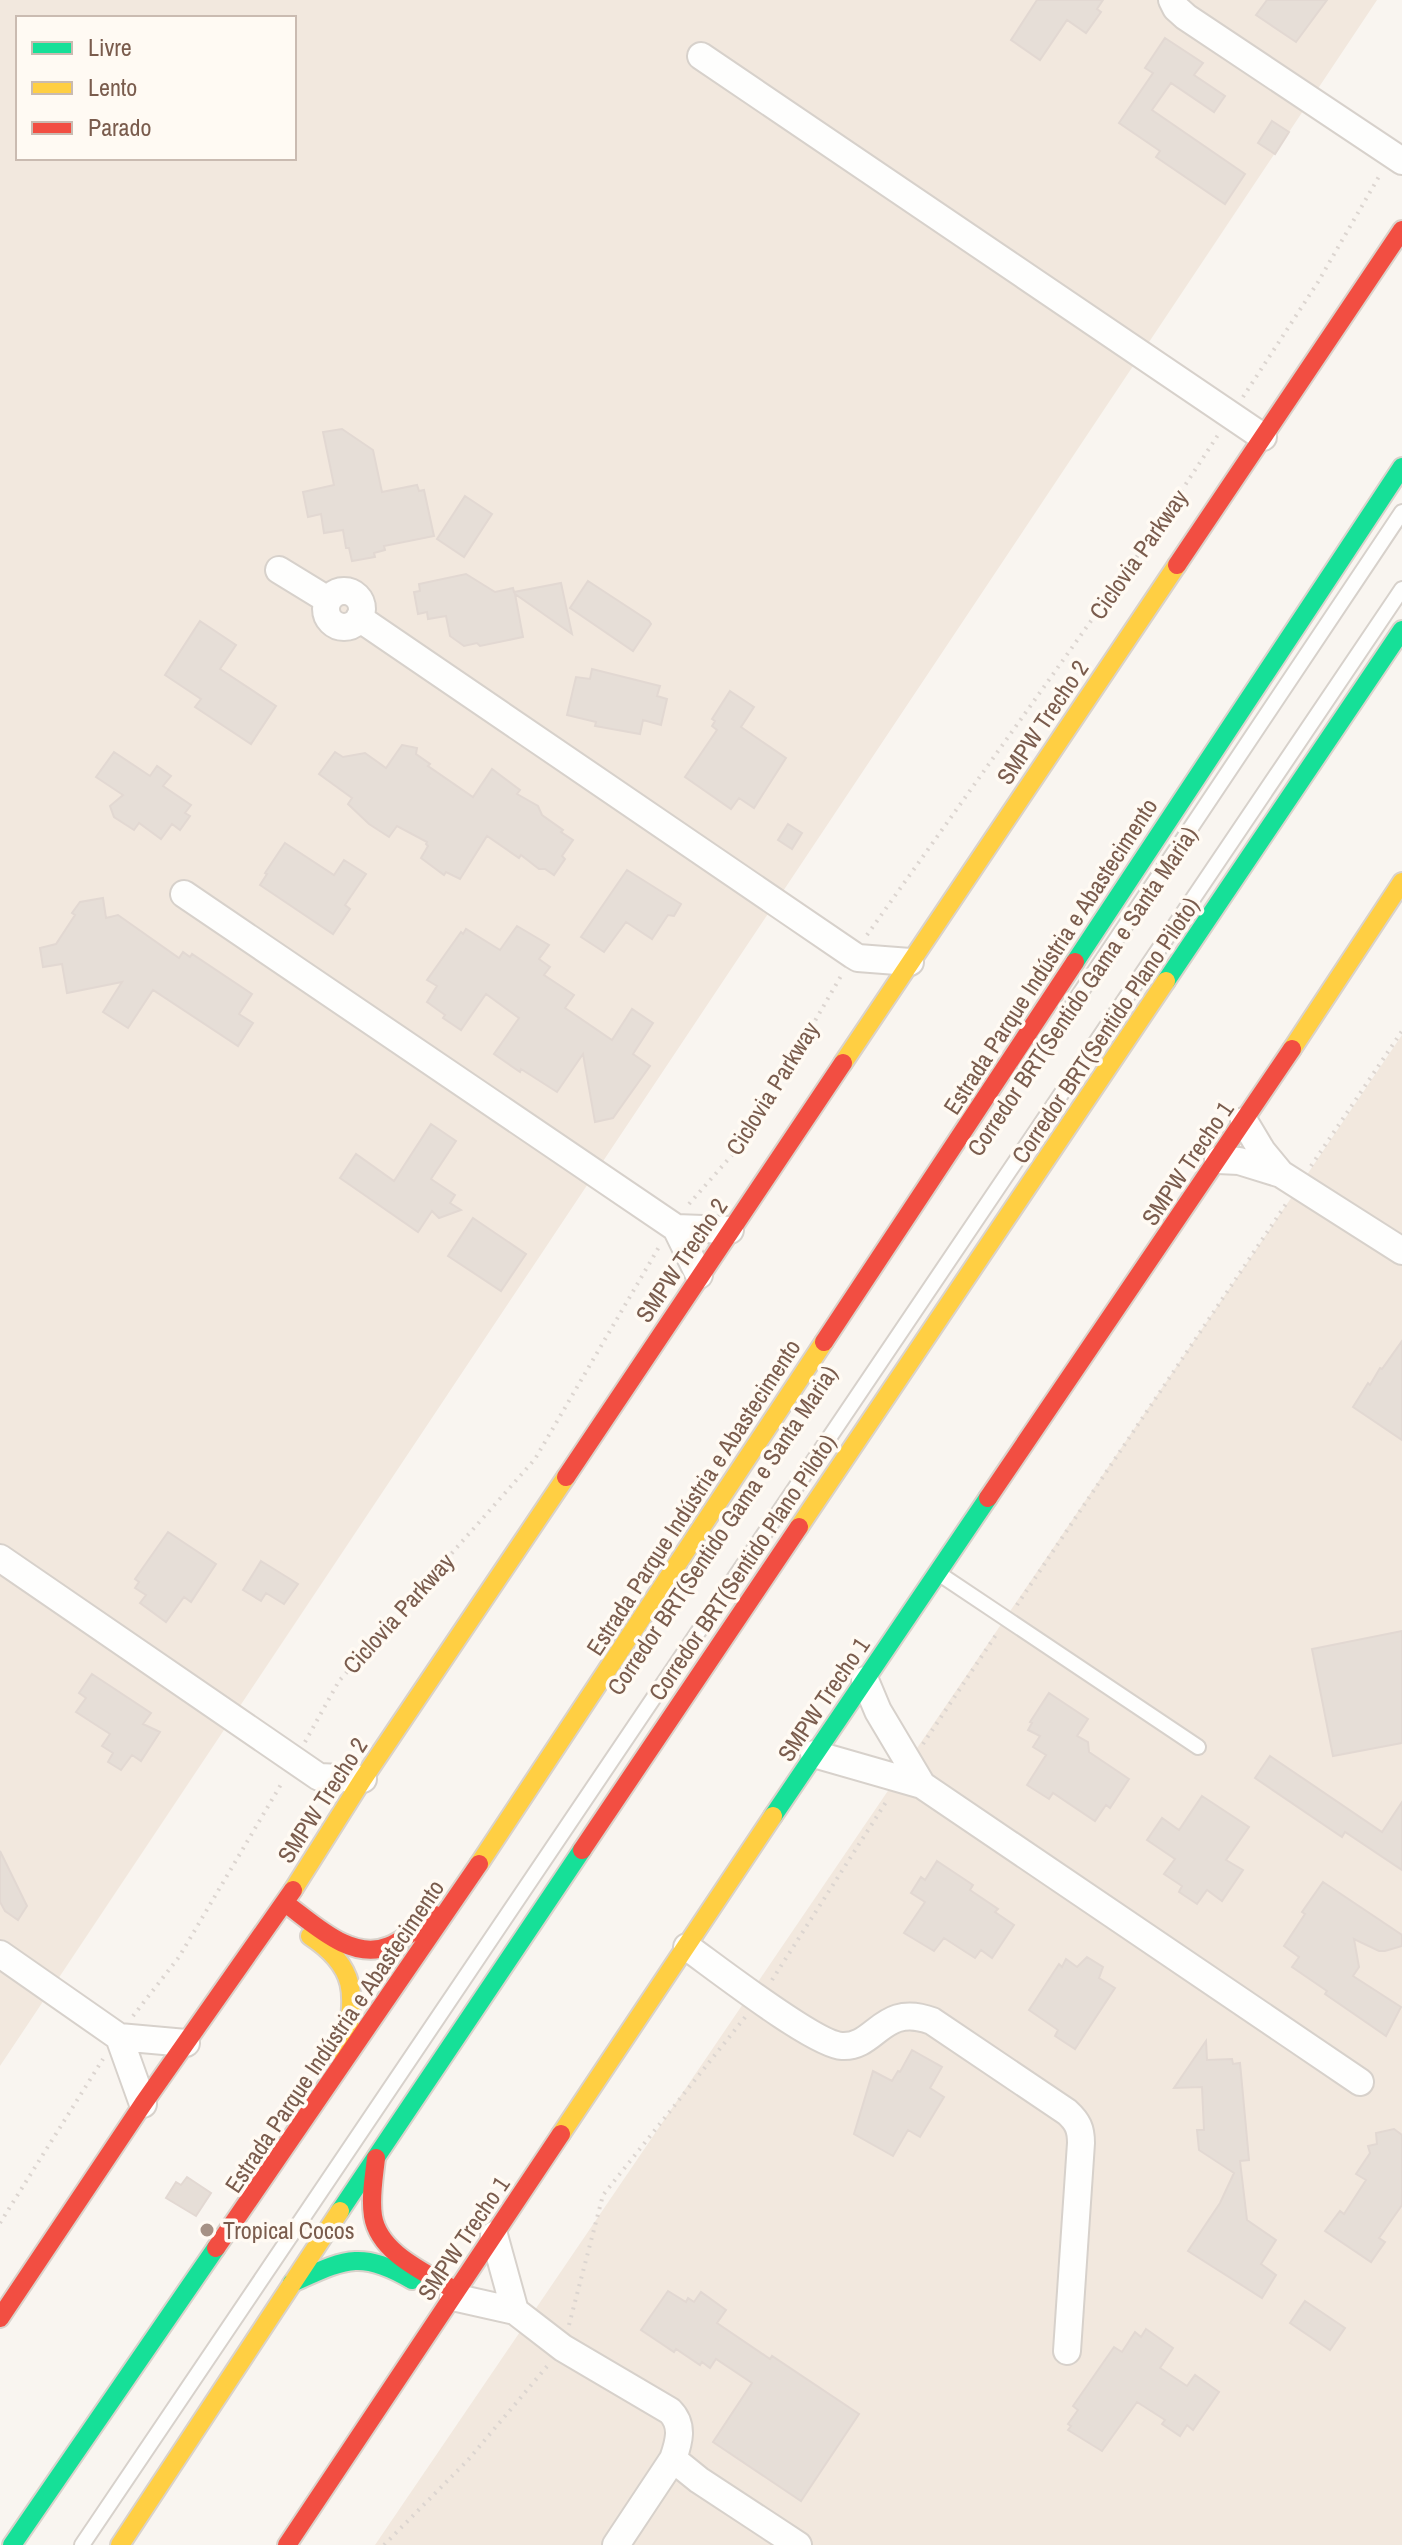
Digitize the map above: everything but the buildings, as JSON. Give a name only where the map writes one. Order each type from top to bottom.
[{"type":"main road","name":"SMPW Trecho 2","points":[[0,2318],[143,2104],[281,1910],[363,1779],[699,1275],[1402,230]]},
{"type":"main road","name":"Estrada Parque Indústria e Abastecimento","points":[[12,2545],[456,1899],[1402,467]]},
{"type":"main road","points":[[120,2545],[376,2156],[1402,630]]},
{"type":"main road","name":"SMPW Trecho 1","points":[[287,2545],[814,1754],[1218,1160],[1402,882]]},
{"type":"main road","points":[[281,1910],[359,1950],[371,1951],[399,1941],[456,1899]]},
{"type":"main road","points":[[281,1910],[338,1957],[347,1969],[352,1992],[342,2068]]},
{"type":"main road","points":[[376,2156],[372,2201],[378,2234],[452,2298]]},
{"type":"main road","points":[[292,2283],[329,2267],[365,2258],[390,2266],[452,2298]]},
{"type":"street","points":[[1172,0],[1186,17],[1398,157]]},
{"type":"street","points":[[701,56],[1263,437]]},
{"type":"street","points":[[279,570],[328,600],[341,591],[350,592],[361,603],[359,618],[856,956],[885,999]]},
{"type":"street","points":[[184,894],[674,1226],[699,1275]]},
{"type":"street","points":[[856,956],[910,962]]},
{"type":"street","points":[[1244,1121],[1262,1151],[1281,1174]]},
{"type":"street","points":[[1218,1160],[1239,1161],[1281,1174],[1402,1251]]},
{"type":"street","points":[[674,1226],[730,1230]]},
{"type":"street","points":[[0,1558],[319,1777],[363,1779]]},
{"type":"street","points":[[865,1680],[878,1711],[922,1785]]},
{"type":"street","points":[[814,1754],[922,1785],[1360,2082]]},
{"type":"street","points":[[319,1777],[336,1821]]},
{"type":"street","points":[[687,1947],[807,2031],[839,2046],[855,2043],[904,2016],[932,2021],[1076,2121],[1081,2130],[1081,2143],[1067,2351]]},
{"type":"street","points":[[0,1954],[118,2036],[186,2043]]},
{"type":"street","points":[[118,2036],[143,2104]]},
{"type":"street","points":[[494,2235],[515,2311]]},
{"type":"street","points":[[452,2298],[515,2311],[563,2348],[670,2411],[679,2422],[673,2459],[616,2545]]},
{"type":"street","points":[[673,2459],[699,2480],[798,2545]]},
{"type":"lane","name":"Corredor BRT(Sentido Gama e Santa Maria)","points":[[1065,1016],[1402,512]]},
{"type":"lane","name":"Corredor BRT(Sentido Plano Piloto)","points":[[82,2545],[1402,589]]},
{"type":"lane","points":[[938,1573],[1198,1747]]},
{"type":"path","name":"Ciclovia Parkway","points":[[0,2223],[118,2036],[179,1957],[339,1681],[535,1459],[674,1226],[747,1138],[856,956],[1153,534],[1398,157]]},
{"type":"shaded area","points":[[0,0],[1377,0],[0,2066]]},
{"type":"shaded area","points":[[1402,1035],[1402,2545],[375,2545]]},
{"type":"traffic: fast","points":[[1075,962],[1402,467]]},
{"type":"traffic: fast","points":[[1166,981],[1402,630]]},
{"type":"traffic: fast","points":[[773,1816],[988,1498]]},
{"type":"traffic: fast","points":[[340,2211],[582,1850]]},
{"type":"traffic: fast","points":[[12,2545],[216,2248]]},
{"type":"traffic: fast","points":[[292,2283],[325,2268],[352,2261],[379,2264],[412,2280]]},
{"type":"traffic: slow","points":[[843,1063],[1177,565]]},
{"type":"traffic: slow","points":[[1292,1049],[1402,882]]},
{"type":"traffic: slow","points":[[799,1527],[1166,981]]},
{"type":"traffic: slow","points":[[479,1864],[824,1342]]},
{"type":"traffic: slow","points":[[293,1890],[363,1779],[566,1477]]},
{"type":"traffic: slow","points":[[561,2134],[773,1816]]},
{"type":"traffic: slow","points":[[310,1936],[339,1962],[350,1988],[350,2019],[344,2056]]},
{"type":"traffic: slow","points":[[120,2545],[340,2211]]},
{"type":"traffic: jam","points":[[1177,565],[1402,230]]},
{"type":"traffic: jam","points":[[824,1342],[1075,962]]},
{"type":"traffic: jam","points":[[988,1498],[1292,1049]]},
{"type":"traffic: jam","points":[[566,1477],[843,1063]]},
{"type":"traffic: jam","points":[[582,1850],[799,1527]]},
{"type":"traffic: jam","points":[[216,2248],[479,1864]]},
{"type":"traffic: jam","points":[[0,2318],[143,2104],[293,1890]]},
{"type":"traffic: jam","points":[[285,1903],[333,1938],[361,1949],[375,1950],[389,1946],[435,1915]]},
{"type":"traffic: jam","points":[[287,2545],[561,2134]]},
{"type":"traffic: jam","points":[[376,2158],[373,2216],[384,2241],[406,2261],[456,2291]]},
{"type":"place","name":"Tropical Cocos","points":[[207,2230]]}]
